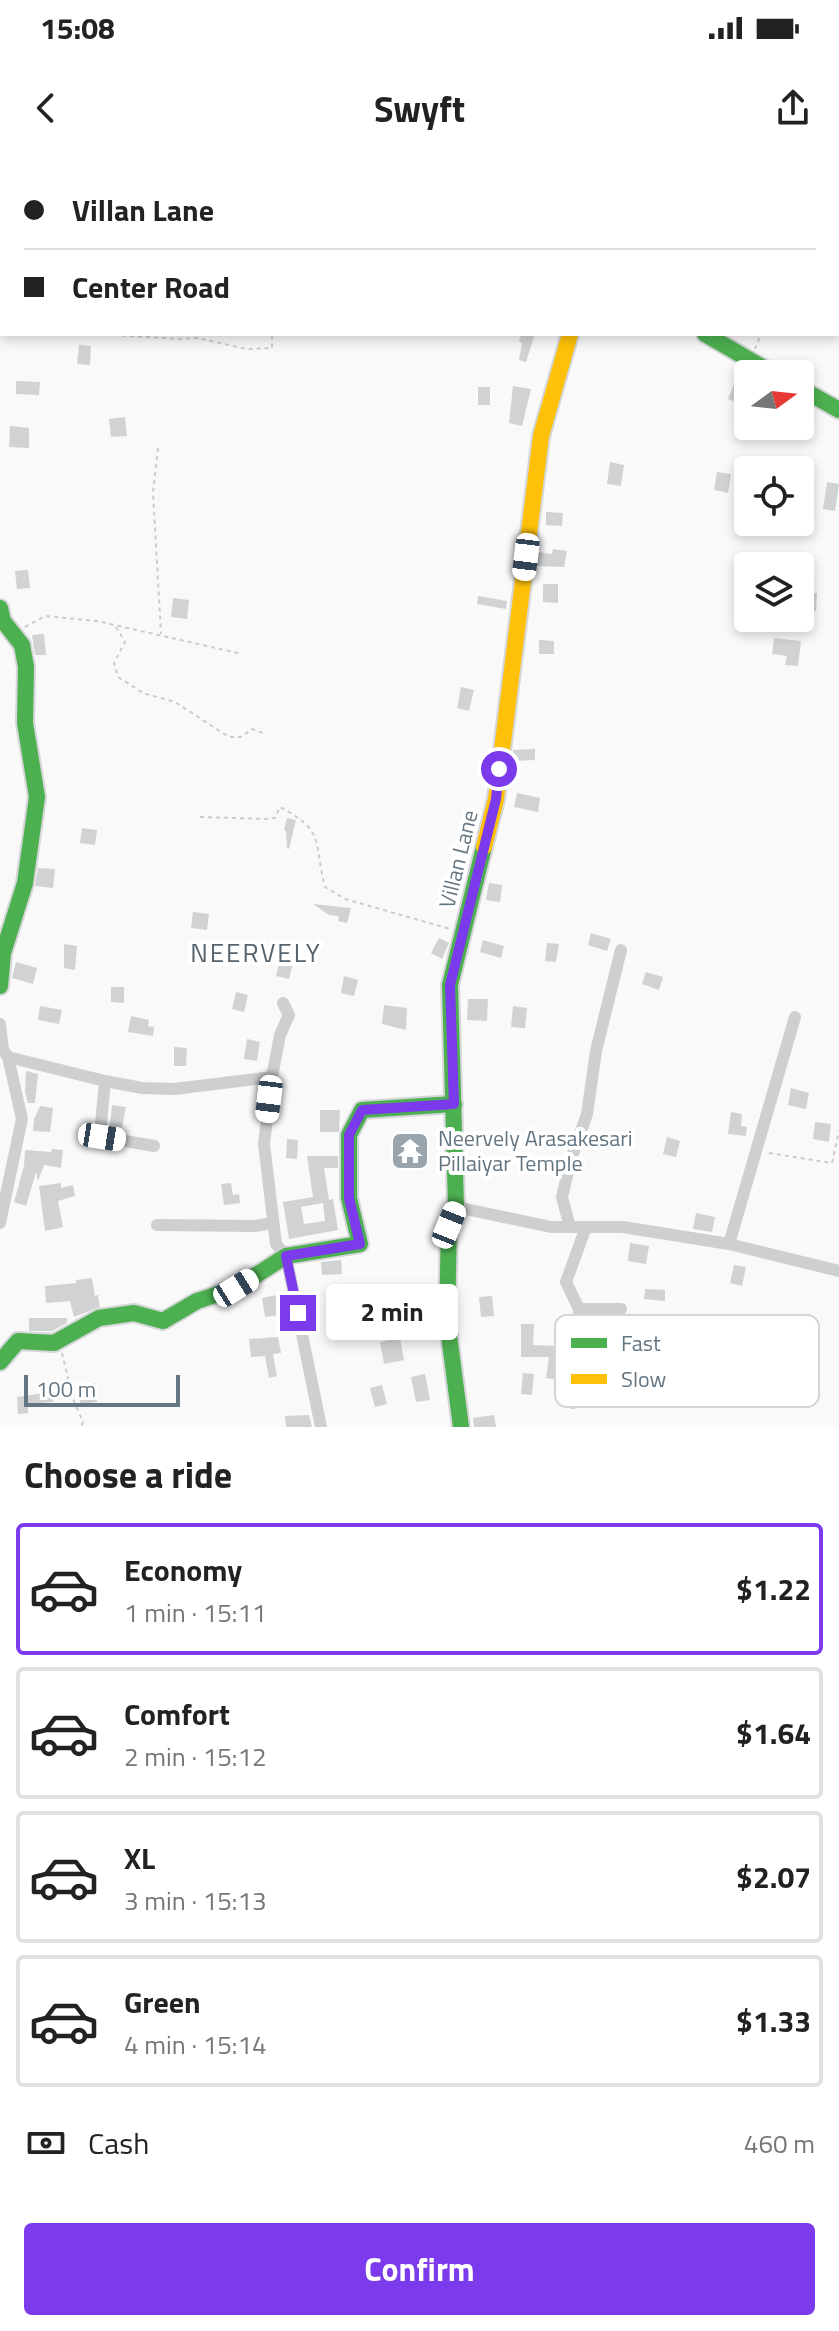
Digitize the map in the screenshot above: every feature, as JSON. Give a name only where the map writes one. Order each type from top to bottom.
[{"type":"street","name":"Villan Lane","points":[[461,1427],[447,1320],[449,1225],[456,1207],[450,985],[496,799],[541,436],[569,336]]},
{"type":"street","points":[[708,336],[750,360]]},
{"type":"street","points":[[814,396],[839,410]]},
{"type":"street","points":[[0,608],[3,621],[22,645],[26,667],[25,723],[37,797],[25,883],[3,953],[0,986]]},
{"type":"street","points":[[570,1227],[562,1197],[587,1114],[596,1051],[621,950]]},
{"type":"street","points":[[283,1003],[289,1015],[280,1035],[264,1144],[276,1244],[286,1256],[321,1427]]},
{"type":"street","points":[[729,1244],[795,1017]]},
{"type":"street","points":[[0,1024],[3,1050],[8,1057],[22,1119],[0,1223]]},
{"type":"street","points":[[8,1057],[142,1088],[174,1089],[272,1077]]},
{"type":"street","points":[[0,1075],[8,1057]]},
{"type":"street","points":[[105,1081],[102,1137],[154,1146]]},
{"type":"street","points":[[0,1362],[18,1341],[54,1343],[99,1318],[134,1313],[163,1321],[197,1301],[236,1288],[286,1256],[360,1244],[349,1198],[349,1135],[362,1110],[454,1104]]},
{"type":"street","points":[[456,1207],[551,1227],[623,1227],[729,1244],[839,1271]]},
{"type":"street","points":[[157,1225],[255,1226],[273,1223]]},
{"type":"street","points":[[579,1315],[579,1309],[566,1282],[586,1227]]},
{"type":"street","points":[[579,1309],[621,1309]]},
{"type":"path","points":[[130,336],[197,338],[247,349],[272,348],[272,336]]},
{"type":"path","points":[[158,448],[153,492],[161,635]]},
{"type":"path","points":[[13,634],[45,616],[116,625],[242,654]]},
{"type":"path","points":[[116,625],[125,642],[114,663],[118,677],[143,693],[175,702],[229,737],[241,737],[252,729],[263,733]]},
{"type":"path","points":[[200,817],[275,818],[280,807],[303,819],[312,830],[325,887],[345,899],[463,932]]},
{"type":"path","points":[[756,1152],[788,1154],[832,1163],[839,1131]]},
{"type":"path","points":[[59,1340],[73,1399],[83,1422],[81,1427]]},
{"type":"building","points":[[520,336],[534,336],[526,362],[519,360],[522,343],[519,342]]},
{"type":"building","points":[[79,345],[91,346],[90,365],[77,364]]},
{"type":"building","points":[[16,381],[40,382],[39,395],[16,394]]},
{"type":"building","points":[[734,384],[734,401],[728,399]]},
{"type":"building","points":[[513,386],[531,389],[522,426],[509,423]]},
{"type":"building","points":[[478,387],[490,387],[490,405],[478,405]]},
{"type":"building","points":[[125,417],[127,436],[111,437],[109,419]]},
{"type":"building","points":[[10,426],[29,428],[29,448],[9,447]]},
{"type":"building","points":[[610,462],[624,465],[621,486],[607,484]]},
{"type":"building","points":[[717,472],[731,474],[728,493],[714,490]]},
{"type":"building","points":[[827,482],[839,484],[835,511],[823,509]]},
{"type":"building","points":[[546,512],[563,513],[562,526],[546,525]]},
{"type":"building","points":[[553,549],[567,551],[564,567],[536,566],[538,552],[552,554]]},
{"type":"building","points":[[28,570],[30,588],[17,589],[15,571]]},
{"type":"building","points":[[543,584],[558,584],[558,603],[543,602]]},
{"type":"building","points":[[814,593],[817,593],[814,611]]},
{"type":"building","points":[[478,596],[507,601],[506,609],[477,604]]},
{"type":"building","points":[[173,598],[189,600],[187,619],[171,617]]},
{"type":"building","points":[[44,634],[46,655],[35,655],[32,635]]},
{"type":"building","points":[[774,638],[801,641],[798,666],[785,665],[787,656],[772,654]]},
{"type":"building","points":[[539,640],[554,641],[554,654],[539,654]]},
{"type":"building","points":[[461,687],[474,690],[469,711],[457,708]]},
{"type":"building","points":[[535,749],[535,760],[513,761],[513,750]]},
{"type":"building","points":[[517,793],[540,798],[538,812],[514,807]]},
{"type":"building","points":[[287,818],[296,820],[289,849],[284,830]]},
{"type":"building","points":[[82,828],[97,830],[95,845],[80,843]]},
{"type":"building","points":[[38,868],[55,869],[53,888],[35,886]]},
{"type":"building","points":[[489,883],[502,885],[500,902],[486,900]]},
{"type":"building","points":[[313,904],[351,908],[347,923],[338,921],[339,916],[329,915]]},
{"type":"building","points":[[193,912],[209,914],[207,930],[191,928]]},
{"type":"building","points":[[591,933],[611,939],[607,951],[588,945]]},
{"type":"building","points":[[439,938],[449,943],[442,959],[431,953]]},
{"type":"building","points":[[483,940],[504,946],[501,958],[480,952]]},
{"type":"building","points":[[547,943],[559,944],[556,962],[545,961]]},
{"type":"building","points":[[64,944],[77,946],[75,970],[64,968]]},
{"type":"building","points":[[280,960],[293,963],[289,979],[276,976]]},
{"type":"building","points":[[16,962],[37,968],[33,984],[12,978]]},
{"type":"building","points":[[646,972],[663,977],[659,990],[642,984]]},
{"type":"building","points":[[344,976],[358,980],[354,996],[341,993]]},
{"type":"building","points":[[111,987],[124,987],[124,1003],[111,1002]]},
{"type":"building","points":[[236,992],[248,995],[244,1012],[232,1009]]},
{"type":"building","points":[[468,999],[488,999],[487,1021],[467,1020]]},
{"type":"building","points":[[384,1005],[407,1008],[406,1030],[382,1024]]},
{"type":"building","points":[[40,1006],[62,1010],[59,1024],[38,1020]]},
{"type":"building","points":[[513,1006],[527,1008],[525,1028],[511,1027]]},
{"type":"building","points":[[131,1016],[149,1020],[148,1026],[154,1027],[153,1036],[128,1032]]},
{"type":"building","points":[[247,1039],[260,1042],[257,1061],[244,1059]]},
{"type":"building","points":[[174,1047],[187,1048],[186,1066],[174,1066]]},
{"type":"building","points":[[26,1071],[38,1074],[35,1103],[28,1103]]},
{"type":"building","points":[[791,1088],[809,1093],[806,1109],[788,1105]]},
{"type":"building","points":[[112,1105],[126,1107],[122,1127],[110,1125]]},
{"type":"building","points":[[40,1106],[53,1108],[50,1132],[33,1131]]},
{"type":"building","points":[[320,1110],[340,1110],[339,1132],[320,1132]]},
{"type":"building","points":[[731,1112],[742,1114],[741,1126],[747,1127],[746,1136],[728,1134]]},
{"type":"building","points":[[815,1122],[831,1124],[829,1142],[813,1139]]},
{"type":"building","points":[[667,1137],[680,1141],[676,1157],[663,1154]]},
{"type":"building","points":[[287,1139],[298,1140],[297,1159],[286,1158]]},
{"type":"building","points":[[52,1149],[63,1150],[61,1168],[44,1165],[38,1181],[36,1172],[26,1206],[14,1202],[25,1150],[51,1152]]},
{"type":"building","points":[[307,1156],[338,1156],[338,1168],[324,1168],[338,1230],[289,1239],[283,1202],[313,1197]],"holes":[[[323,1203],[325,1221],[304,1224],[301,1207]]]},
{"type":"building","points":[[61,1183],[61,1188],[73,1185],[75,1196],[58,1201],[63,1227],[45,1231],[39,1186]]},
{"type":"building","points":[[231,1183],[233,1195],[239,1194],[240,1203],[224,1205],[221,1184]]},
{"type":"building","points":[[696,1213],[715,1217],[712,1232],[693,1229]]},
{"type":"building","points":[[630,1243],[649,1246],[646,1264],[628,1261]]},
{"type":"building","points":[[341,1260],[342,1274],[322,1275],[321,1262]]},
{"type":"building","points":[[734,1265],[746,1267],[742,1286],[730,1283]]},
{"type":"building","points":[[92,1278],[100,1307],[74,1317],[70,1301],[46,1303],[45,1286]]},
{"type":"building","points":[[645,1289],[665,1290],[665,1301],[644,1299]]},
{"type":"building","points":[[276,1295],[279,1315],[265,1317],[262,1298]]},
{"type":"building","points":[[492,1296],[494,1316],[481,1317],[479,1297]]},
{"type":"building","points":[[29,1318],[67,1318],[67,1323],[52,1331],[29,1331]]},
{"type":"building","points":[[521,1324],[534,1324],[533,1345],[555,1346],[555,1380],[546,1378],[549,1357],[521,1357]]},
{"type":"building","points":[[278,1337],[281,1353],[273,1354],[277,1376],[269,1378],[265,1356],[251,1357],[249,1339]]},
{"type":"building","points":[[400,1338],[404,1360],[384,1364],[380,1342]]},
{"type":"building","points":[[523,1373],[534,1374],[532,1395],[521,1394]]},
{"type":"building","points":[[425,1374],[430,1400],[416,1402],[411,1377]]},
{"type":"building","points":[[95,1383],[97,1402],[80,1404],[78,1385]]},
{"type":"building","points":[[382,1385],[387,1404],[375,1407],[370,1388]]},
{"type":"building","points":[[44,1393],[45,1396],[52,1395],[53,1402],[28,1404],[28,1413],[18,1414],[17,1397]]},
{"type":"building","points":[[309,1415],[312,1427],[286,1427],[285,1416]]},
{"type":"building","points":[[494,1415],[496,1427],[474,1427],[473,1418]]},
{"type":"traffic: fast","points":[[708,336],[750,360]]},
{"type":"traffic: fast","points":[[814,396],[839,410]]},
{"type":"traffic: fast","points":[[0,608],[3,621],[22,645],[26,667],[25,723],[37,797],[25,883],[3,953],[0,986]]},
{"type":"traffic: fast","points":[[461,1427],[447,1320],[449,1225],[456,1207],[450,985],[484,847]]},
{"type":"traffic: fast","points":[[0,1362],[18,1341],[54,1343],[99,1318],[134,1313],[163,1321],[197,1301],[236,1288],[286,1256],[360,1244],[349,1198],[349,1135],[362,1110],[454,1104]]},
{"type":"traffic: slow","points":[[484,847],[496,799],[541,436],[569,336]]},
{"type":"place","name":"Neervely Arasakesari Pillaiyar Temple","points":[[410,1151]]},
{"type":"district","name":"NEERVELY","points":[[256,952]]},
{"type":"route","points":[[298,1313],[286,1256],[360,1244],[349,1198],[349,1135],[362,1110],[454,1104],[450,985],[496,799],[499,769]]}]
